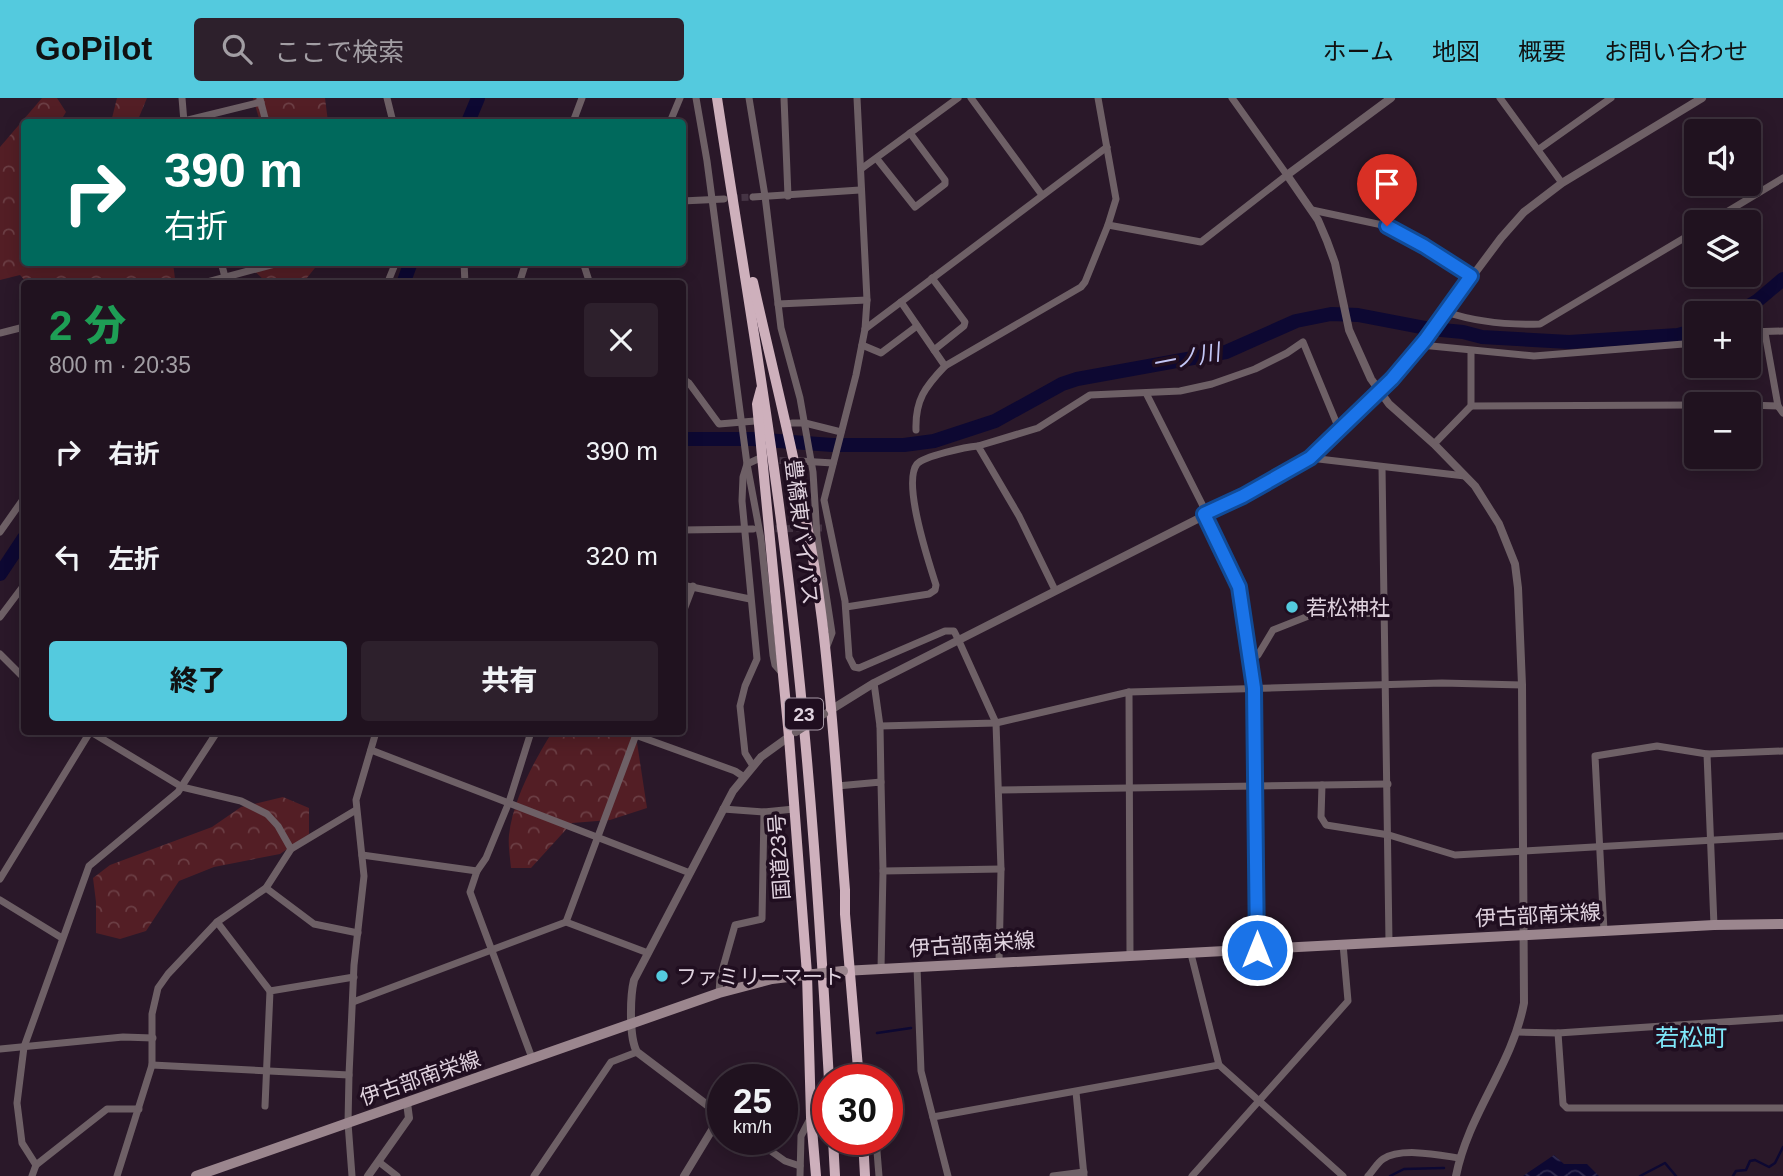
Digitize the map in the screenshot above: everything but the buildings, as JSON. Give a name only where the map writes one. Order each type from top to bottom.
[{"type":"highway","name":"23","points":[[717,98],[728,196],[763,383],[757,404],[761,424],[782,673],[792,735]]},
{"type":"highway","name":"23","points":[[728,196],[790,424],[822,621],[828,712],[838,786],[846,971],[857,1064]]},
{"type":"highway","name":"豊橋東バイパス","points":[[764,457],[802,698],[815,974]]},
{"type":"highway","name":"国道23号","points":[[792,735],[794,809],[815,974]]},
{"type":"highway","name":"23","points":[[815,974],[827,1064]]},
{"type":"highway","name":"23","points":[[815,974],[811,1117],[816,1176]]},
{"type":"highway","points":[[834,1155],[835,1176]]},
{"type":"highway","points":[[864,1155],[865,1176]]},
{"type":"main road","name":"伊古部南栄線","points":[[196,1176],[752,983],[846,971],[999,961],[1191,954],[1714,925],[1783,924]]},
{"type":"street","points":[[182,98],[184,119]]},
{"type":"street","points":[[387,98],[392,119]]},
{"type":"street","points":[[574,119],[582,98]]},
{"type":"street","points":[[671,119],[680,98]]},
{"type":"street","points":[[696,98],[747,464],[761,539],[773,655],[775,665],[782,673]]},
{"type":"street","points":[[750,98],[781,328],[806,426],[811,460],[817,536],[832,633],[824,651]]},
{"type":"street","points":[[784,98],[788,196]]},
{"type":"street","points":[[857,98],[867,300],[865,329],[824,500],[826,528],[846,607],[849,657],[854,667],[859,668],[950,630],[958,639],[996,723],[1000,790],[999,961]]},
{"type":"street","points":[[861,169],[958,98]]},
{"type":"street","points":[[971,98],[1042,195]]},
{"type":"street","points":[[916,429],[915,408],[932,380],[945,366],[1081,287],[1085,282],[1116,199],[1098,98]]},
{"type":"street","points":[[1232,98],[1312,210],[1335,263],[1349,330],[1378,391],[1475,486],[1499,524],[1515,564],[1521,685],[1524,1003],[1508,1057],[1472,1121],[1456,1176]]},
{"type":"street","points":[[1108,225],[1200,242],[1391,98]]},
{"type":"street","points":[[1500,98],[1562,183]]},
{"type":"street","points":[[1539,149],[1611,98]]},
{"type":"street","points":[[707,1105],[637,1052],[633,1046],[632,990],[634,980],[723,809],[753,766],[792,735],[874,683],[1243,496],[1310,458],[1392,379],[1524,212],[1562,183],[1702,98]]},
{"type":"street","points":[[194,119],[260,100],[265,119]]},
{"type":"street","points":[[877,159],[915,207],[945,184],[946,180],[910,133]]},
{"type":"street","points":[[865,329],[1107,147]]},
{"type":"street","points":[[1730,210],[1783,178]]},
{"type":"street","points":[[753,197],[860,190]]},
{"type":"street","points":[[686,201],[728,196]]},
{"type":"street","points":[[1312,210],[1387,226],[1471,276]]},
{"type":"street","points":[[1444,315],[1518,324],[1541,324],[1684,238]]},
{"type":"street","points":[[222,266],[225,277]]},
{"type":"street","points":[[214,280],[267,266]]},
{"type":"street","points":[[932,278],[965,322],[964,326],[934,350]]},
{"type":"street","points":[[778,304],[867,300]]},
{"type":"street","points":[[901,302],[945,366]]},
{"type":"street","points":[[862,345],[881,354],[918,326]]},
{"type":"street","points":[[0,333],[21,328]]},
{"type":"street","points":[[1761,333],[1783,331]]},
{"type":"street","points":[[1765,333],[1778,405],[1783,413]]},
{"type":"street","points":[[846,607],[929,594],[935,590],[936,585],[920,540],[913,482],[918,464],[925,459],[964,447],[978,446],[1038,428],[1090,395],[1180,391],[1212,384],[1255,369],[1303,342],[1339,429]]},
{"type":"street","points":[[1423,343],[1471,352],[1534,356],[1684,344]]},
{"type":"street","points":[[1471,352],[1471,407]]},
{"type":"street","points":[[686,381],[719,424],[761,424]]},
{"type":"street","points":[[1146,393],[1202,504],[1204,514],[1239,587],[1254,688],[1257,950]]},
{"type":"street","points":[[1434,444],[1471,407],[1684,405]]},
{"type":"street","points":[[1761,405],[1778,405]]},
{"type":"street","points":[[790,424],[841,432]]},
{"type":"street","points":[[978,446],[1019,516],[1055,590]]},
{"type":"street","points":[[747,464],[764,457]]},
{"type":"street","points":[[1310,458],[1465,476]]},
{"type":"street","points":[[797,459],[834,461]]},
{"type":"street","points":[[747,464],[743,477],[744,530],[757,659],[745,685],[740,706],[745,753],[753,766]]},
{"type":"street","points":[[1382,467],[1389,942]]},
{"type":"street","points":[[0,532],[21,502]]},
{"type":"street","points":[[686,530],[753,529]]},
{"type":"street","points":[[686,585],[750,599]]},
{"type":"street","points":[[686,604],[693,586]]},
{"type":"street","points":[[0,617],[21,589]]},
{"type":"street","points":[[1250,659],[1258,656],[1273,630],[1311,615],[1385,613]]},
{"type":"street","points":[[0,654],[21,675]]},
{"type":"street","points":[[874,683],[880,726],[883,871],[881,969]]},
{"type":"street","points":[[880,726],[996,723],[1129,692],[1443,683],[1521,685]]},
{"type":"street","points":[[1129,692],[1130,956]]},
{"type":"street","points":[[0,879],[89,735]]},
{"type":"street","points":[[96,735],[182,787],[241,801],[267,814],[278,826],[291,849]]},
{"type":"street","points":[[36,1165],[22,1143],[17,1103],[24,1047],[89,866],[182,787],[215,735]]},
{"type":"street","points":[[352,1176],[348,1123],[349,1075],[354,976],[364,876],[356,800],[375,735]]},
{"type":"street","points":[[530,735],[509,802],[470,892],[533,1058]]},
{"type":"street","points":[[566,922],[632,735]]},
{"type":"street","points":[[641,735],[735,771],[744,777]]},
{"type":"street","points":[[1604,931],[1595,756],[1657,746],[1707,754],[1783,751]]},
{"type":"street","points":[[371,750],[690,873]]},
{"type":"street","points":[[1707,754],[1714,925]]},
{"type":"street","points":[[838,786],[881,782]]},
{"type":"street","points":[[1000,790],[1388,784]]},
{"type":"street","points":[[1322,785],[1321,817],[1326,825],[1388,835],[1455,855],[1783,836]]},
{"type":"street","points":[[723,809],[764,812],[794,809]]},
{"type":"street","points":[[117,1176],[152,1065],[152,1014],[158,988],[217,922],[266,888],[291,849],[356,810]]},
{"type":"street","points":[[719,993],[720,978],[735,925],[762,919],[764,812]]},
{"type":"street","points":[[362,855],[477,871]]},
{"type":"street","points":[[883,871],[1001,870]]},
{"type":"street","points":[[266,888],[314,925],[358,933]]},
{"type":"street","points":[[0,901],[62,939]]},
{"type":"street","points":[[217,922],[270,991],[265,1106]]},
{"type":"street","points":[[353,1002],[566,922],[648,953]]},
{"type":"street","points":[[1192,1176],[1348,1001],[1343,944]]},
{"type":"street","points":[[1191,954],[1219,1065],[1343,1176]]},
{"type":"street","points":[[917,967],[921,1071],[948,1176]]},
{"type":"street","points":[[270,991],[354,976]]},
{"type":"street","points":[[1517,1031],[1558,1032],[1783,1018]]},
{"type":"street","points":[[1558,1032],[1563,1104],[1567,1108],[1783,1108]]},
{"type":"street","points":[[0,1049],[123,1037],[153,1038]]},
{"type":"street","points":[[534,1176],[611,1062],[637,1052]]},
{"type":"street","points":[[152,1065],[349,1075]]},
{"type":"street","points":[[933,1117],[1219,1065]]},
{"type":"street","points":[[1053,1176],[1084,1174],[1076,1091]]},
{"type":"street","points":[[368,1176],[410,1118],[407,1103]]},
{"type":"street","points":[[32,1176],[36,1165],[107,1109],[139,1109]]},
{"type":"street","points":[[800,1176],[801,1136],[811,1117]]},
{"type":"street","points":[[684,1176],[707,1140]]},
{"type":"street","points":[[1368,1176],[1383,1159],[1405,1153],[1460,1158]]},
{"type":"street","points":[[777,1155],[800,1166]]},
{"type":"street","points":[[877,1155],[879,1176]]},
{"type":"street","points":[[379,1162],[397,1176]]},
{"type":"green space","points":[[42,98],[57,98],[66,112],[62,119],[24,119]]},
{"type":"green space","points":[[117,98],[147,98],[138,119],[112,119]]},
{"type":"green space","points":[[253,98],[325,98],[328,119],[259,119]]},
{"type":"green space","points":[[21,122],[21,266],[173,266],[175,279],[24,280],[20,275],[0,280],[0,147]]},
{"type":"green space","points":[[249,266],[317,266],[305,280],[264,280]]},
{"type":"green space","points":[[550,735],[636,736],[647,808],[610,820],[572,823],[531,868],[511,868],[511,822],[531,769]]},
{"type":"green space","points":[[283,797],[309,808],[309,834],[280,854],[214,867],[179,881],[146,931],[120,939],[96,933],[93,878],[110,865],[212,827],[241,807]]},
{"type":"water","points":[[1554,1155],[1564,1164],[1587,1164],[1599,1176],[1523,1176]]},
{"type":"waterway","points":[[469,119],[478,98]]},
{"type":"waterway","points":[[404,280],[410,266]]},
{"type":"waterway","name":"一ノ川","points":[[1757,301],[1783,279]]},
{"type":"waterway","name":"一ノ川","points":[[686,439],[753,439],[832,445],[904,445],[934,441],[995,421],[1062,384],[1077,379],[1226,352],[1296,321],[1331,314],[1358,315],[1482,337],[1569,342],[1684,333]]},
{"type":"waterway","points":[[0,574],[21,542]]},
{"type":"waterway","points":[[877,1033],[911,1028]]},
{"type":"waterway","points":[[1733,1176],[1736,1171],[1746,1170],[1750,1161],[1755,1160],[1769,1167],[1775,1163],[1783,1147]]},
{"type":"waterway","points":[[1640,1176],[1665,1163],[1676,1176]]},
{"type":"waterway","points":[[1390,1176],[1404,1169],[1444,1168]]},
{"type":"tunnel","points":[[731,198],[753,197]]},
{"type":"tunnel","points":[[769,460],[796,461]]},
{"type":"tunnel","points":[[765,529],[822,528]]},
{"type":"place","name":"若松神社","points":[[1292,607]]},
{"type":"place","name":"ファミリーマート","points":[[662,976]]},
{"type":"district","name":"若松町","points":[[1691,1037]]},
{"type":"route","points":[[1257,950],[1254,688],[1239,587],[1204,514],[1243,496],[1310,458],[1392,379],[1425,340],[1471,276],[1387,226]]}]
